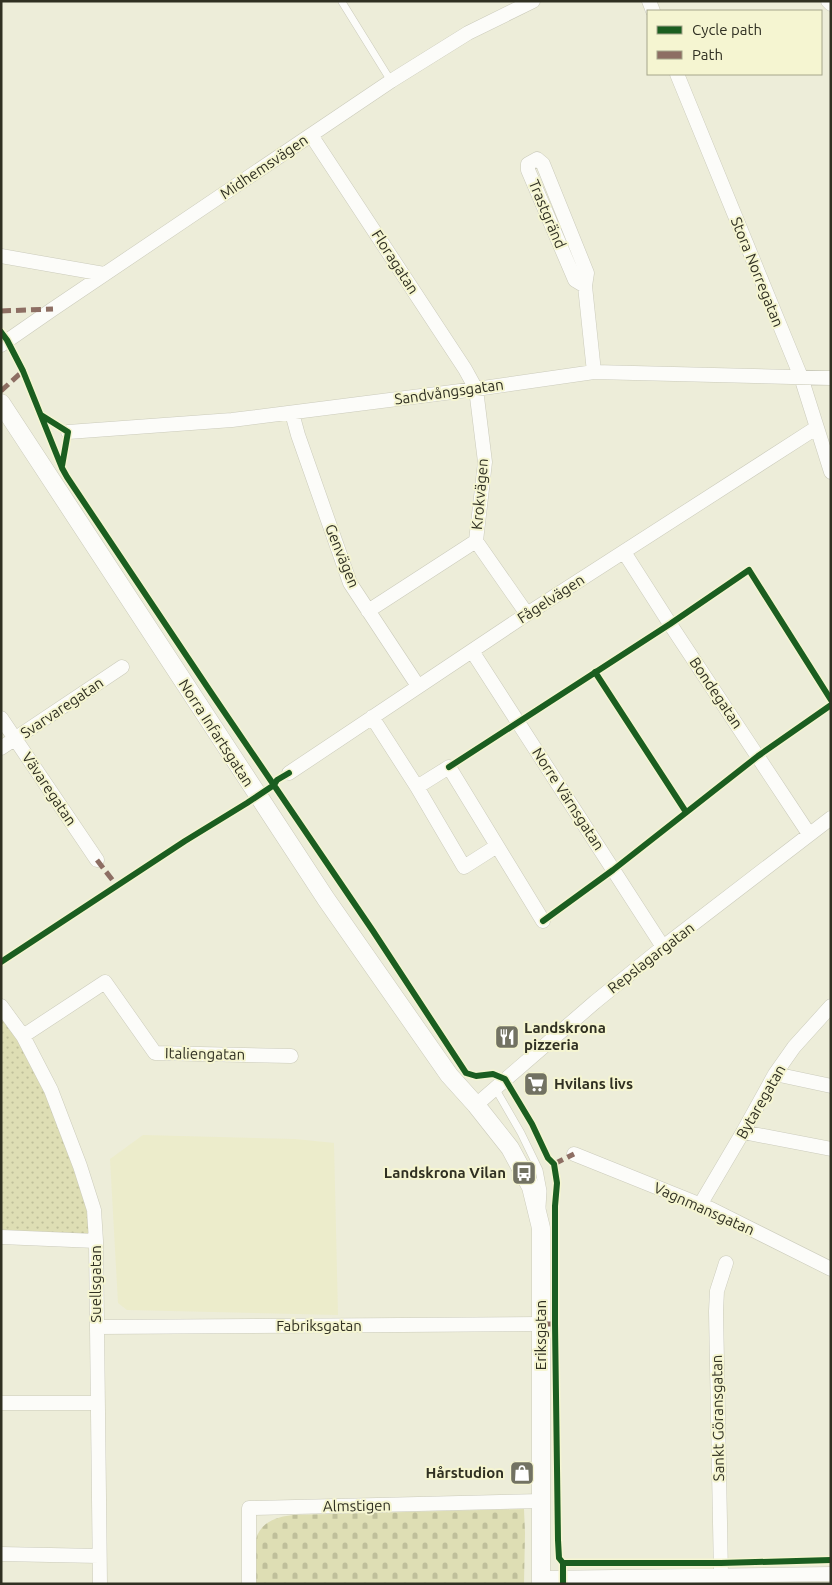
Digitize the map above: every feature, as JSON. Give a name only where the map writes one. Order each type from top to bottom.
[{"type":"street","name":"Midhemsvägen","points":[[1,345],[391,82],[468,33],[533,1]]},
{"type":"street","points":[[828,1],[831,4]]},
{"type":"street","name":"Stora Norregatan","points":[[677,75],[801,377],[831,472]]},
{"type":"street","name":"Floragatan","points":[[311,135],[466,369],[476,389]]},
{"type":"street","name":"Trastgränd","points":[[537,159],[543,164],[587,273],[585,286],[575,280],[528,170],[528,164],[532,161],[537,159]]},
{"type":"street","points":[[1,256],[104,274]]},
{"type":"street","points":[[585,286],[594,372]]},
{"type":"street","name":"Sandvångsgatan","points":[[68,432],[232,420],[594,372],[831,378]]},
{"type":"street","name":"Krokvägen","points":[[476,389],[485,462],[476,541],[527,614]]},
{"type":"street","name":"Norra Infartsgatan","points":[[1,403],[326,898],[449,1075],[476,1105]]},
{"type":"street","name":"Genvägen","points":[[292,413],[350,583],[418,686]]},
{"type":"street","name":"Fågelvägen","points":[[288,773],[527,614],[816,428]]},
{"type":"street","points":[[368,611],[476,541]]},
{"type":"street","name":"Bondegatan","points":[[624,552],[809,834]]},
{"type":"street","name":"Norre Värnsgatan","points":[[472,651],[663,948]]},
{"type":"street","name":"Svarvaregatan","points":[[1,748],[122,667]]},
{"type":"street","points":[[372,717],[464,867],[497,846]]},
{"type":"street","name":"Vävaregatan","points":[[1,718],[97,860]]},
{"type":"street","points":[[417,788],[449,767],[543,921]]},
{"type":"street","name":"Repslagargatan","points":[[476,1105],[595,1002],[831,818]]},
{"type":"street","name":"Italiengatan","points":[[23,1036],[105,982],[155,1053],[290,1056]]},
{"type":"street","name":"Suellsgatan","points":[[1,1006],[23,1036],[51,1090],[80,1166],[94,1210],[96,1241],[100,1584]]},
{"type":"street","name":"Bytaregatan","points":[[700,1205],[775,1074],[794,1047],[831,1006]]},
{"type":"street","points":[[775,1074],[831,1086]]},
{"type":"street","name":"Eriksgatan","points":[[476,1105],[510,1148],[524,1173],[531,1187],[541,1228],[541,1581]]},
{"type":"street","points":[[743,1132],[831,1149]]},
{"type":"street","name":"Vagnmansgatan","points":[[574,1154],[711,1209],[831,1270]]},
{"type":"street","points":[[1,1237],[96,1241]]},
{"type":"street","name":"Sankt Göransgatan","points":[[721,1575],[716,1311],[717,1291],[726,1263]]},
{"type":"street","name":"Fabriksgatan","points":[[96,1327],[541,1324]]},
{"type":"street","points":[[1,1403],[97,1403]]},
{"type":"street","name":"Almstigen","points":[[249,1584],[249,1508],[542,1501]]},
{"type":"street","points":[[1,1554],[99,1556]]},
{"type":"street","points":[[541,1581],[721,1575],[831,1574]]},
{"type":"lane","points":[[343,1],[391,82]]},
{"type":"lane","points":[[495,1088],[540,1170],[543,1191],[541,1228]]},
{"type":"shaded area","points":[[143,1135],[295,1139],[334,1143],[338,1315],[127,1310],[118,1303],[110,1159]]},
{"type":"green space","points":[[1,1006],[51,1090],[96,1241],[1,1237]]},
{"type":"green space","points":[[524,1509],[524,1584],[255,1584],[254,1548],[256,1538],[260,1530],[278,1518],[293,1515]]},
{"type":"marked path","points":[[1,311],[53,309]]},
{"type":"marked path","points":[[1,391],[23,371]]},
{"type":"marked path","points":[[97,860],[117,886]]},
{"type":"marked path","points":[[554,1164],[574,1154]]},
{"type":"marked path","points":[[541,1324],[555,1324]]},
{"type":"cycle path","points":[[1,332],[23,371],[67,477],[373,931],[466,1073],[476,1076],[493,1074],[505,1079],[532,1124],[548,1158],[554,1164],[557,1183],[555,1206],[555,1324],[558,1540],[559,1558],[563,1563],[563,1584]]},
{"type":"cycle path","points":[[41,415],[68,432],[62,466]]},
{"type":"cycle path","points":[[449,767],[670,624],[749,570],[831,700]]},
{"type":"cycle path","points":[[595,672],[686,812]]},
{"type":"cycle path","points":[[543,921],[613,870],[758,756],[831,705]]},
{"type":"cycle path","points":[[1,962],[185,841],[247,803],[289,773]]},
{"type":"cycle path","points":[[563,1563],[721,1563],[831,1560]]},
{"type":"place","name":"Landskrona pizzeria","points":[[507,1037]]},
{"type":"place","name":"Hvilans livs","points":[[536,1084]]},
{"type":"place","name":"Landskrona Vilan","points":[[524,1173]]},
{"type":"place","name":"Hårstudion","points":[[522,1473]]}]
